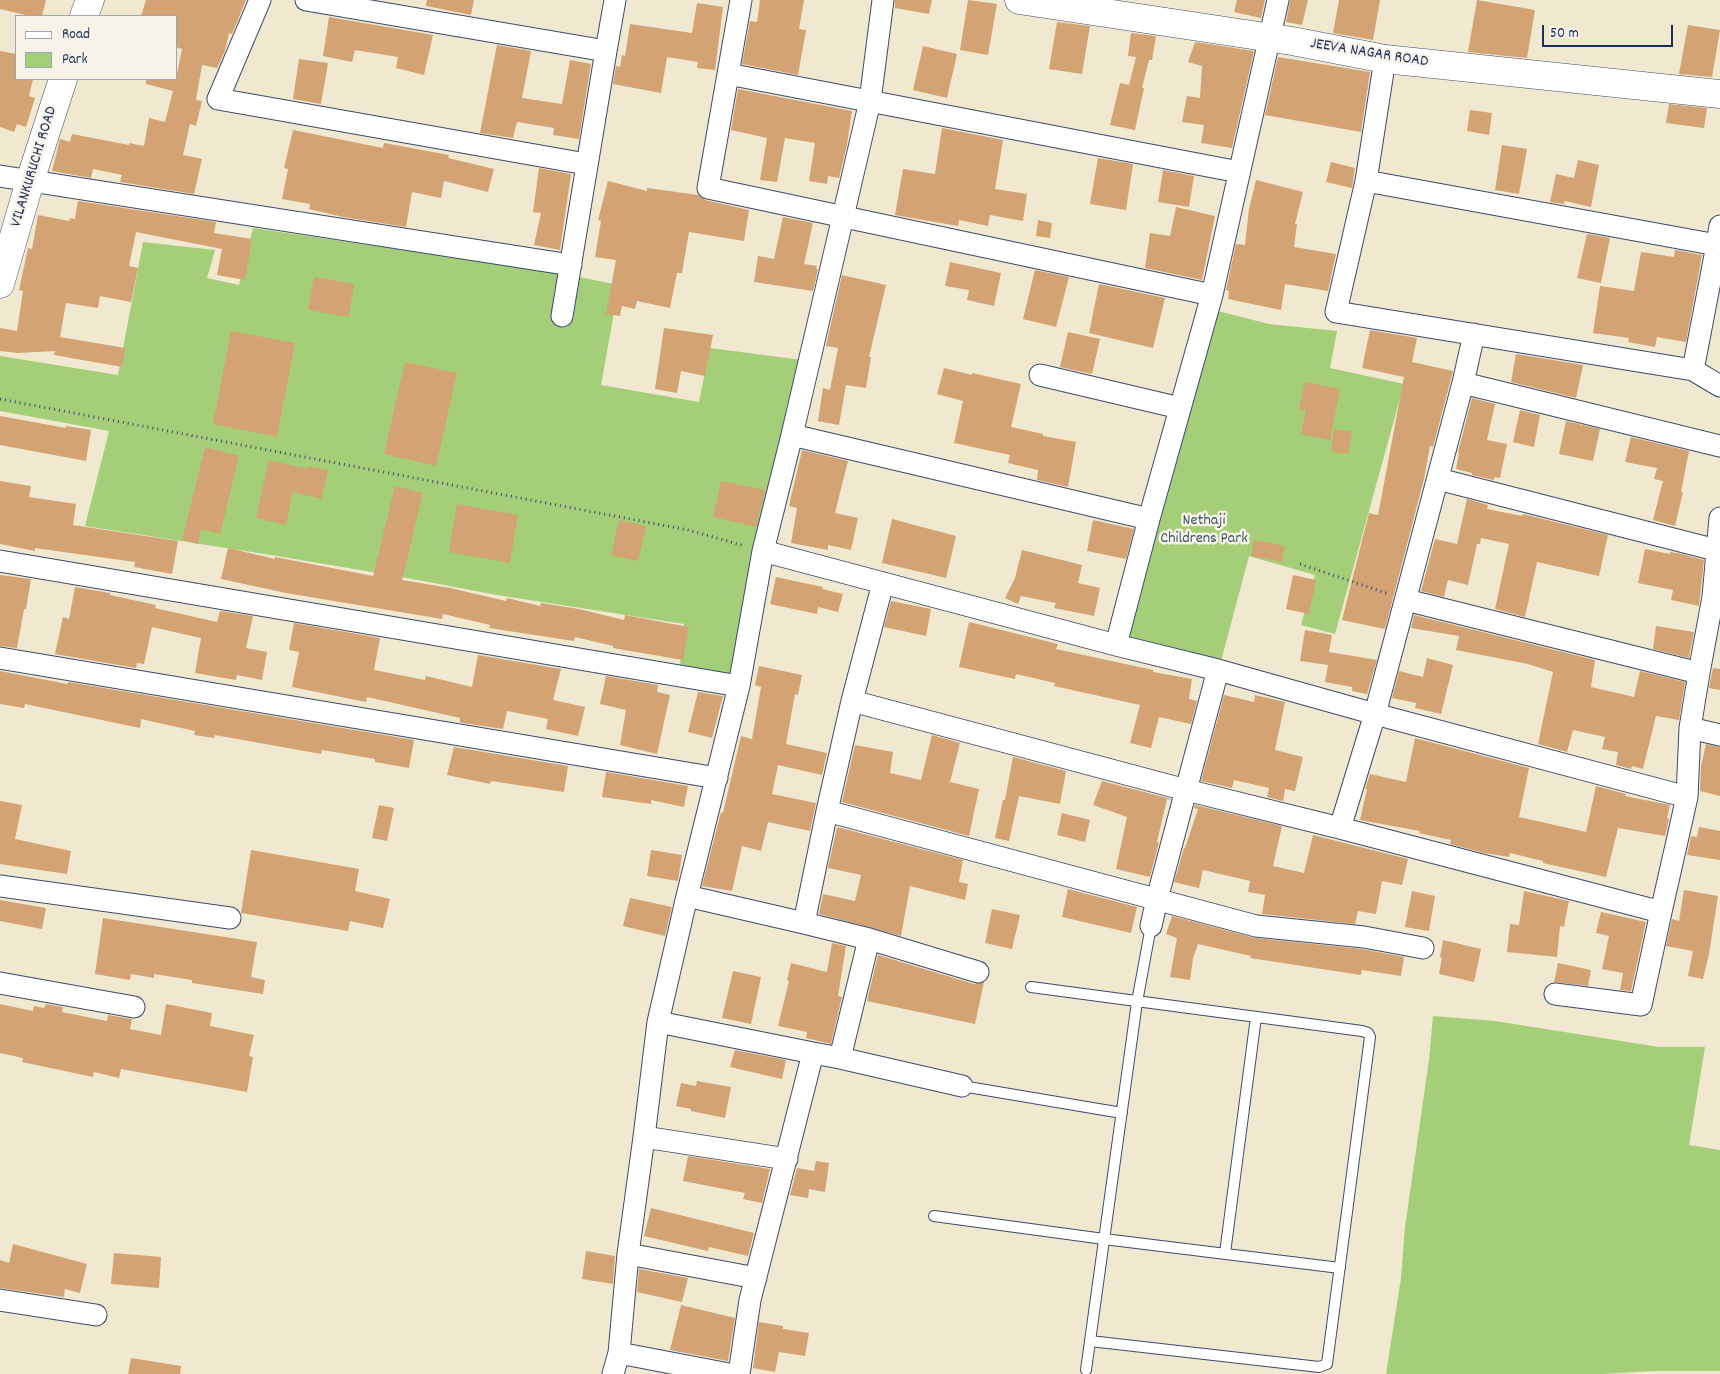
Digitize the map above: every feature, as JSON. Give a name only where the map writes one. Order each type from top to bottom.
[{"type":"street","points":[[84,15],[90,0]]},
{"type":"street","points":[[260,0],[218,99],[586,164]]},
{"type":"street","points":[[306,0],[606,51]]},
{"type":"street","points":[[562,316],[615,0]]},
{"type":"street","points":[[741,0],[708,188],[1212,295]]},
{"type":"street","points":[[613,1374],[619,1353],[628,1254],[658,1022],[739,686],[763,551],[844,217],[870,101],[883,0]]},
{"type":"street","name":"JEEVA NAGAR ROAD","points":[[1019,0],[1268,38],[1385,59],[1720,94]]},
{"type":"street","points":[[1116,645],[1149,519],[1212,295],[1278,0]]},
{"type":"street","points":[[1385,59],[1366,181],[1336,312],[1693,370],[1720,386]]},
{"type":"street","points":[[728,74],[1239,172]]},
{"type":"street","name":"VILANKURUCHI ROAD","points":[[0,284],[30,181],[64,80]]},
{"type":"street","points":[[0,176],[570,265]]},
{"type":"street","points":[[1366,181],[1718,235],[1693,370]]},
{"type":"street","points":[[1340,828],[1375,714],[1406,600],[1474,334]]},
{"type":"street","points":[[1040,375],[1180,408]]},
{"type":"street","points":[[1463,383],[1720,446]]},
{"type":"street","points":[[792,435],[1149,519]]},
{"type":"street","points":[[1438,479],[1716,550]]},
{"type":"street","points":[[1555,994],[1641,1005],[1660,912],[1687,797],[1690,728],[1699,673],[1717,598],[1716,550],[1720,518]]},
{"type":"street","points":[[763,551],[1116,645],[1218,670],[1687,797]]},
{"type":"street","points":[[0,561],[739,686]]},
{"type":"street","points":[[804,923],[852,701],[884,583]]},
{"type":"street","points":[[1406,600],[1699,673]]},
{"type":"street","points":[[0,658],[717,778]]},
{"type":"street","points":[[1151,926],[1218,670]]},
{"type":"street","points":[[852,701],[1186,790],[1340,828],[1660,912]]},
{"type":"street","points":[[1690,728],[1720,734]]},
{"type":"street","points":[[827,811],[1256,926],[1364,937],[1423,948]]},
{"type":"street","points":[[0,886],[230,918]]},
{"type":"street","points":[[687,896],[804,923],[978,972]]},
{"type":"street","points":[[840,1058],[869,940]]},
{"type":"street","points":[[0,984],[134,1007]]},
{"type":"street","points":[[658,1022],[840,1058],[962,1086]]},
{"type":"street","points":[[739,1374],[750,1300],[813,1053]]},
{"type":"street","points":[[644,1137],[787,1159]]},
{"type":"street","points":[[628,1254],[756,1278]]},
{"type":"street","points":[[0,1300],[96,1315]]},
{"type":"street","points":[[619,1353],[729,1374]]},
{"type":"lane","points":[[1086,1370],[1137,1002],[1151,926]]},
{"type":"lane","points":[[1031,987],[1362,1031],[1368,1033],[1370,1038],[1327,1364],[1319,1367],[1090,1341]]},
{"type":"lane","points":[[1225,1254],[1256,1017]]},
{"type":"lane","points":[[962,1086],[1122,1113]]},
{"type":"lane","points":[[934,1216],[1340,1268]]},
{"type":"path","points":[[0,399],[688,530],[763,551]]},
{"type":"path","points":[[1300,564],[1406,600]]},
{"type":"green space","points":[[253,228],[564,274],[619,285],[601,385],[699,402],[710,348],[802,360],[761,532],[730,674],[680,665],[684,624],[497,595],[271,555],[85,526],[109,431],[0,411],[0,356],[118,375],[143,242],[215,250],[207,278],[239,285]]},
{"type":"green space","name":"Nethaji Childrens Park","points":[[1214,310],[1269,324],[1337,331],[1330,368],[1404,384],[1335,634],[1301,625],[1315,575],[1249,556],[1220,665],[1128,643],[1156,520]]},
{"type":"green space","points":[[1433,1016],[1495,1021],[1659,1047],[1705,1047],[1689,1145],[1720,1150],[1720,1371],[1653,1371],[1603,1374],[1386,1374],[1401,1278],[1405,1227],[1429,1060]]},
{"type":"building","points":[[0,0],[46,0],[42,15],[26,15],[0,9]]},
{"type":"building","points":[[146,0],[246,0],[232,34],[229,33],[225,51],[217,68],[202,65],[196,100],[202,101],[196,126],[190,124],[183,155],[202,159],[194,194],[120,182],[122,175],[93,169],[91,178],[52,171],[60,139],[70,142],[72,134],[144,146],[149,118],[165,122],[173,91],[146,84],[146,80],[178,80],[182,49],[178,48],[178,15],[141,15]]},
{"type":"building","points":[[427,0],[474,0],[471,15],[426,6]]},
{"type":"building","points":[[760,0],[804,0],[799,29],[806,30],[798,75],[742,64],[750,21],[757,22]]},
{"type":"building","points":[[895,0],[932,0],[929,14],[895,8]]},
{"type":"building","points":[[968,0],[997,4],[988,55],[960,50]]},
{"type":"building","points":[[1237,0],[1265,0],[1261,18],[1234,12]]},
{"type":"building","points":[[1290,0],[1308,0],[1302,25],[1286,22]]},
{"type":"building","points":[[1339,0],[1380,0],[1373,40],[1333,33]]},
{"type":"building","points":[[1477,0],[1535,10],[1527,58],[1468,52]]},
{"type":"building","points":[[697,3],[723,7],[715,70],[697,68],[698,62],[667,57],[661,93],[613,84],[616,66],[620,67],[622,55],[625,56],[630,24],[692,33]]},
{"type":"building","points":[[329,17],[433,35],[424,75],[396,68],[398,57],[355,50],[352,62],[323,56]]},
{"type":"building","points":[[1057,22],[1090,26],[1082,74],[1049,69]]},
{"type":"building","points":[[1688,25],[1720,30],[1712,77],[1679,74]]},
{"type":"building","points":[[1131,33],[1156,36],[1152,60],[1149,60],[1142,88],[1144,88],[1135,130],[1110,125],[1120,83],[1129,85],[1136,57],[1128,56]]},
{"type":"building","points":[[1195,42],[1254,51],[1232,148],[1201,143],[1204,125],[1182,122],[1187,96],[1200,98],[1202,66],[1188,62]]},
{"type":"building","points":[[497,45],[531,51],[522,98],[562,104],[570,60],[591,64],[579,139],[553,135],[554,128],[517,122],[513,138],[480,133]]},
{"type":"building","points":[[923,46],[957,54],[947,98],[913,90]]},
{"type":"building","points":[[0,51],[15,54],[15,80],[33,80],[29,96],[35,98],[26,127],[17,124],[14,132],[0,127]]},
{"type":"building","points":[[1278,57],[1370,72],[1361,132],[1265,115]]},
{"type":"building","points":[[299,59],[328,63],[321,104],[293,99]]},
{"type":"building","points":[[738,89],[852,111],[847,145],[839,178],[828,176],[827,184],[809,181],[815,143],[785,138],[777,182],[760,180],[767,138],[731,130]]},
{"type":"building","points":[[1669,104],[1707,108],[1704,128],[1666,123]]},
{"type":"building","points":[[1470,110],[1492,113],[1489,135],[1467,131]]},
{"type":"building","points":[[942,128],[1003,140],[995,189],[1027,194],[1023,221],[990,215],[988,226],[959,220],[958,226],[895,215],[903,169],[935,174]]},
{"type":"building","points":[[293,130],[383,148],[384,143],[449,155],[448,158],[494,169],[488,192],[444,181],[441,198],[412,192],[406,227],[343,217],[309,209],[310,204],[282,199],[288,169],[284,168]]},
{"type":"building","points":[[1502,145],[1527,149],[1519,194],[1495,190]]},
{"type":"building","points":[[1098,158],[1133,164],[1126,210],[1090,204]]},
{"type":"building","points":[[1578,160],[1599,165],[1591,207],[1565,201],[1564,204],[1550,202],[1556,174],[1574,178]]},
{"type":"building","points":[[1331,162],[1355,168],[1352,188],[1326,182]]},
{"type":"building","points":[[539,168],[571,174],[560,250],[534,245],[541,213],[533,212]]},
{"type":"building","points":[[1163,170],[1194,176],[1189,207],[1158,202]]},
{"type":"building","points":[[1256,180],[1303,192],[1295,224],[1297,224],[1294,247],[1336,254],[1328,291],[1285,284],[1281,310],[1228,299],[1229,291],[1226,290],[1236,244],[1245,245],[1249,209]]},
{"type":"building","points":[[608,181],[647,191],[647,188],[698,195],[705,200],[749,210],[744,241],[689,232],[682,273],[677,273],[670,308],[637,301],[635,309],[622,306],[620,316],[606,314],[616,260],[595,257],[601,221],[598,220]]},
{"type":"building","points":[[78,201],[216,222],[214,233],[252,239],[245,280],[217,275],[222,249],[136,232],[129,266],[138,268],[131,302],[100,296],[98,308],[66,303],[60,337],[125,348],[122,367],[54,355],[55,351],[18,353],[0,351],[0,328],[17,331],[23,291],[19,290],[28,248],[32,249],[38,215],[69,221],[70,218],[75,219]]},
{"type":"building","points":[[1176,207],[1215,216],[1202,280],[1145,268],[1150,233],[1170,236]]},
{"type":"building","points":[[783,217],[813,223],[804,264],[817,266],[816,269],[818,269],[813,291],[754,282],[758,256],[774,259]]},
{"type":"building","points":[[1038,220],[1052,223],[1050,238],[1036,236]]},
{"type":"building","points":[[1587,234],[1610,238],[1601,283],[1577,278]]},
{"type":"building","points":[[1675,250],[1702,255],[1686,342],[1657,337],[1655,347],[1628,342],[1629,338],[1593,333],[1600,286],[1634,291],[1641,252],[1674,257]]},
{"type":"building","points":[[950,262],[1001,273],[994,306],[967,300],[969,290],[945,286]]},
{"type":"building","points":[[1035,270],[1069,277],[1056,327],[1023,319]]},
{"type":"building","points":[[842,275],[886,285],[869,357],[871,357],[866,388],[846,385],[839,425],[818,421],[823,388],[830,390],[838,348],[826,346]]},
{"type":"building","points":[[314,277],[354,284],[349,317],[308,310]]},
{"type":"building","points":[[1099,284],[1165,298],[1153,348],[1089,333]]},
{"type":"building","points":[[664,328],[713,335],[705,376],[681,371],[677,393],[655,389]]},
{"type":"building","points":[[1370,330],[1417,338],[1412,362],[1453,371],[1433,447],[1430,446],[1424,479],[1385,629],[1342,620],[1369,513],[1378,515],[1404,377],[1362,368]]},
{"type":"building","points":[[231,331],[295,343],[277,437],[213,424]]},
{"type":"building","points":[[1068,332],[1100,339],[1092,374],[1060,367]]},
{"type":"building","points":[[1516,354],[1583,365],[1576,398],[1511,382]]},
{"type":"building","points":[[405,362],[457,373],[436,466],[384,454]]},
{"type":"building","points":[[944,368],[1021,384],[1011,427],[1043,434],[1043,436],[1076,442],[1068,487],[1037,480],[1038,470],[1008,463],[1010,455],[954,443],[963,401],[937,394]]},
{"type":"building","points":[[1305,382],[1340,389],[1330,440],[1301,434],[1306,410],[1299,409]]},
{"type":"building","points":[[1472,398],[1495,404],[1487,440],[1507,444],[1500,478],[1494,477],[1494,480],[1456,469],[1458,452]]},
{"type":"building","points":[[1520,410],[1540,415],[1534,447],[1513,442]]},
{"type":"building","points":[[0,416],[66,428],[66,426],[91,430],[86,461],[0,445]]},
{"type":"building","points":[[1566,421],[1600,429],[1593,461],[1559,454]]},
{"type":"building","points":[[1334,429],[1352,432],[1348,454],[1331,452]]},
{"type":"building","points":[[1631,437],[1689,451],[1681,492],[1683,492],[1675,526],[1653,520],[1663,481],[1654,479],[1657,468],[1625,462]]},
{"type":"building","points":[[205,447],[239,456],[220,534],[201,529],[198,544],[182,540]]},
{"type":"building","points":[[802,450],[848,461],[835,513],[858,518],[851,550],[828,545],[828,550],[791,543],[797,508],[789,506]]},
{"type":"building","points":[[269,460],[307,469],[307,466],[328,470],[321,499],[293,492],[286,525],[256,518]]},
{"type":"building","points":[[0,481],[31,486],[29,497],[76,504],[73,525],[178,541],[172,574],[134,567],[135,562],[35,548],[35,551],[0,544]]},
{"type":"building","points":[[721,481],[765,490],[756,527],[713,517]]},
{"type":"building","points":[[395,486],[423,493],[402,580],[450,588],[506,601],[507,598],[540,606],[541,603],[579,609],[624,620],[625,615],[689,627],[683,660],[613,648],[613,646],[575,637],[574,641],[489,628],[490,625],[443,614],[442,619],[286,593],[221,579],[228,548],[275,559],[275,557],[373,576]]},
{"type":"building","points":[[1467,499],[1488,505],[1487,509],[1522,516],[1523,514],[1608,535],[1599,576],[1537,562],[1525,617],[1495,609],[1509,544],[1481,538],[1480,544],[1477,544],[1468,585],[1448,580],[1444,597],[1421,591],[1435,539],[1457,544]]},
{"type":"building","points":[[457,504],[518,515],[510,563],[449,552]]},
{"type":"building","points":[[892,519],[956,536],[946,578],[882,563]]},
{"type":"building","points":[[619,520],[646,526],[638,561],[611,555]]},
{"type":"building","points":[[1093,520],[1134,529],[1126,559],[1087,551]]},
{"type":"building","points":[[1254,540],[1285,546],[1282,562],[1251,556]]},
{"type":"building","points":[[1645,549],[1670,554],[1670,552],[1682,554],[1704,560],[1699,606],[1671,600],[1673,590],[1638,583]]},
{"type":"building","points":[[1022,550],[1082,565],[1078,583],[1100,588],[1094,616],[1054,608],[1056,603],[1021,596],[1018,604],[1005,598],[1015,578]]},
{"type":"building","points":[[0,575],[31,579],[17,648],[0,646]]},
{"type":"building","points":[[1293,575],[1316,580],[1309,614],[1286,609]]},
{"type":"building","points":[[776,577],[823,587],[822,589],[843,594],[838,612],[818,607],[817,614],[770,604]]},
{"type":"building","points":[[75,587],[110,593],[110,595],[156,605],[155,608],[217,622],[220,611],[253,616],[246,648],[267,652],[262,680],[237,675],[236,680],[195,673],[201,638],[152,627],[144,664],[137,663],[136,668],[55,654],[63,617],[69,619]]},
{"type":"building","points":[[891,601],[931,609],[926,636],[884,627]]},
{"type":"building","points":[[1414,615],[1595,660],[1591,687],[1634,697],[1640,671],[1685,682],[1679,720],[1656,716],[1643,769],[1632,766],[1631,769],[1616,765],[1618,752],[1602,749],[1605,737],[1573,730],[1567,752],[1538,744],[1553,672],[1528,664],[1456,650],[1459,636],[1411,628]]},
{"type":"building","points":[[969,622],[1058,644],[1056,649],[1153,670],[1153,672],[1192,679],[1189,699],[1197,701],[1191,724],[1159,717],[1151,748],[1130,743],[1140,705],[1054,686],[1055,683],[1016,674],[1015,679],[959,667]]},
{"type":"building","points":[[294,623],[380,638],[374,670],[425,680],[426,676],[472,687],[478,655],[561,669],[553,700],[585,707],[578,736],[546,729],[548,719],[507,711],[503,729],[463,723],[460,722],[460,718],[367,697],[366,702],[292,687],[299,652],[289,650]]},
{"type":"building","points":[[1656,626],[1694,632],[1689,658],[1653,649]]},
{"type":"building","points":[[1305,630],[1332,635],[1329,652],[1377,660],[1367,694],[1352,691],[1352,687],[1325,682],[1328,665],[1300,661]]},
{"type":"building","points":[[1427,658],[1453,665],[1441,714],[1415,708],[1416,703],[1392,698],[1399,671],[1423,677]]},
{"type":"building","points":[[759,666],[802,675],[798,695],[795,694],[786,744],[827,753],[822,775],[778,765],[772,794],[816,803],[810,831],[768,822],[761,851],[742,846],[732,891],[702,886],[721,812],[723,813],[741,736],[752,739],[761,687],[755,685]]},
{"type":"building","points":[[1713,668],[1720,669],[1720,690],[1709,688]]},
{"type":"building","points":[[0,671],[67,684],[68,682],[414,740],[409,768],[375,762],[375,759],[322,750],[321,754],[215,735],[214,738],[194,735],[195,731],[141,719],[140,728],[25,704],[24,708],[0,704]]},
{"type":"building","points":[[606,676],[658,685],[657,692],[670,695],[657,754],[620,745],[626,710],[600,704]]},
{"type":"building","points":[[698,692],[723,696],[712,738],[688,732]]},
{"type":"building","points":[[1224,695],[1254,702],[1255,695],[1285,702],[1275,750],[1303,757],[1295,791],[1285,789],[1283,801],[1267,797],[1269,788],[1234,780],[1232,788],[1201,781]]},
{"type":"building","points":[[932,735],[960,743],[950,782],[979,789],[969,836],[842,802],[855,745],[893,752],[890,773],[921,780]]},
{"type":"building","points":[[1415,738],[1529,768],[1519,817],[1586,832],[1596,786],[1626,794],[1625,796],[1670,805],[1665,836],[1618,828],[1606,877],[1543,863],[1543,861],[1510,853],[1509,857],[1484,853],[1450,844],[1451,840],[1419,833],[1420,831],[1360,820],[1367,789],[1365,789],[1370,774],[1406,782]]},
{"type":"building","points":[[1706,744],[1720,747],[1720,796],[1700,791],[1701,766]]},
{"type":"building","points":[[454,747],[568,766],[564,792],[491,781],[490,784],[447,775]]},
{"type":"building","points":[[1013,757],[1066,771],[1060,804],[1019,796],[1009,841],[995,838],[1003,800],[1005,800]]},
{"type":"building","points":[[606,772],[688,786],[684,807],[651,800],[651,804],[602,797]]},
{"type":"building","points":[[1102,781],[1171,799],[1167,799],[1150,877],[1116,869],[1127,817],[1093,805]]},
{"type":"building","points":[[0,801],[22,805],[15,839],[71,851],[67,874],[0,864]]},
{"type":"building","points":[[379,805],[394,808],[387,841],[372,838]]},
{"type":"building","points":[[1195,805],[1282,826],[1273,866],[1304,873],[1313,835],[1408,859],[1402,885],[1382,881],[1376,914],[1358,911],[1355,924],[1262,914],[1265,895],[1248,892],[1250,881],[1203,870],[1199,888],[1174,882],[1198,809],[1194,808]]},
{"type":"building","points":[[1062,813],[1090,820],[1085,842],[1057,835]]},
{"type":"building","points":[[837,827],[963,860],[959,882],[968,884],[965,900],[910,886],[901,936],[819,914],[823,894],[855,901],[861,875],[828,868]]},
{"type":"building","points":[[1699,827],[1720,831],[1720,860],[1687,855],[1691,836],[1697,837]]},
{"type":"building","points":[[251,850],[359,869],[355,891],[390,899],[383,928],[350,921],[348,931],[241,913]]},
{"type":"building","points":[[651,850],[682,855],[678,881],[647,876]]},
{"type":"building","points":[[1068,889],[1137,907],[1131,933],[1062,917]]},
{"type":"building","points":[[1684,890],[1718,896],[1703,979],[1688,976],[1693,951],[1666,946],[1672,919],[1679,921]]},
{"type":"building","points":[[1412,891],[1435,896],[1429,931],[1405,927]]},
{"type":"building","points":[[1524,891],[1569,901],[1564,927],[1560,926],[1557,957],[1507,952],[1510,924],[1519,925]]},
{"type":"building","points":[[630,898],[672,907],[665,936],[623,926]]},
{"type":"building","points":[[0,900],[46,908],[42,929],[0,921]]},
{"type":"building","points":[[992,909],[1020,915],[1012,949],[985,943]]},
{"type":"building","points":[[1601,912],[1646,922],[1631,991],[1620,990],[1623,973],[1602,969],[1609,936],[1596,933]]},
{"type":"building","points":[[1172,916],[1255,938],[1362,949],[1404,957],[1401,976],[1362,970],[1361,975],[1250,958],[1251,956],[1198,944],[1193,958],[1190,980],[1170,977],[1177,938],[1166,934]]},
{"type":"building","points":[[103,918],[257,942],[251,977],[265,980],[263,994],[192,983],[192,980],[154,974],[154,978],[131,974],[130,980],[95,974]]},
{"type":"building","points":[[1443,940],[1481,949],[1474,982],[1439,974]]},
{"type":"building","points":[[832,943],[846,946],[838,996],[842,997],[831,1044],[806,1038],[807,1032],[778,1026],[789,981],[787,980],[791,963],[827,972]]},
{"type":"building","points":[[878,955],[974,984],[984,982],[975,1024],[867,1001]]},
{"type":"building","points":[[1558,963],[1591,970],[1588,986],[1554,982]]},
{"type":"building","points":[[733,971],[761,977],[751,1024],[722,1018]]},
{"type":"building","points":[[0,1004],[33,1011],[34,1006],[44,1008],[46,1004],[63,1007],[62,1012],[107,1021],[108,1015],[132,1019],[130,1029],[161,1035],[166,1004],[212,1013],[210,1026],[254,1035],[249,1056],[253,1057],[247,1092],[121,1069],[119,1078],[94,1072],[93,1077],[22,1062],[23,1058],[0,1053]]},
{"type":"building","points":[[735,1050],[786,1060],[782,1079],[730,1067]]},
{"type":"building","points":[[697,1081],[731,1087],[725,1118],[676,1106],[681,1083],[696,1086]]},
{"type":"building","points":[[688,1156],[770,1169],[762,1203],[743,1199],[745,1193],[683,1181]]},
{"type":"building","points":[[816,1161],[829,1163],[825,1192],[809,1189],[808,1198],[790,1195],[797,1168],[814,1171]]},
{"type":"building","points":[[651,1208],[754,1233],[748,1256],[709,1247],[708,1251],[644,1236]]},
{"type":"building","points":[[13,1244],[87,1264],[80,1293],[65,1289],[64,1297],[0,1288],[0,1260],[9,1263]]},
{"type":"building","points":[[586,1251],[615,1256],[613,1284],[582,1279]]},
{"type":"building","points":[[114,1253],[161,1257],[159,1288],[111,1284]]},
{"type":"building","points":[[639,1269],[688,1278],[682,1302],[637,1292]]},
{"type":"building","points":[[681,1305],[735,1318],[728,1361],[670,1350]]},
{"type":"building","points":[[759,1322],[783,1326],[783,1329],[809,1333],[805,1356],[779,1352],[775,1372],[753,1368]]},
{"type":"building","points":[[131,1358],[181,1366],[180,1374],[128,1374]]}]
